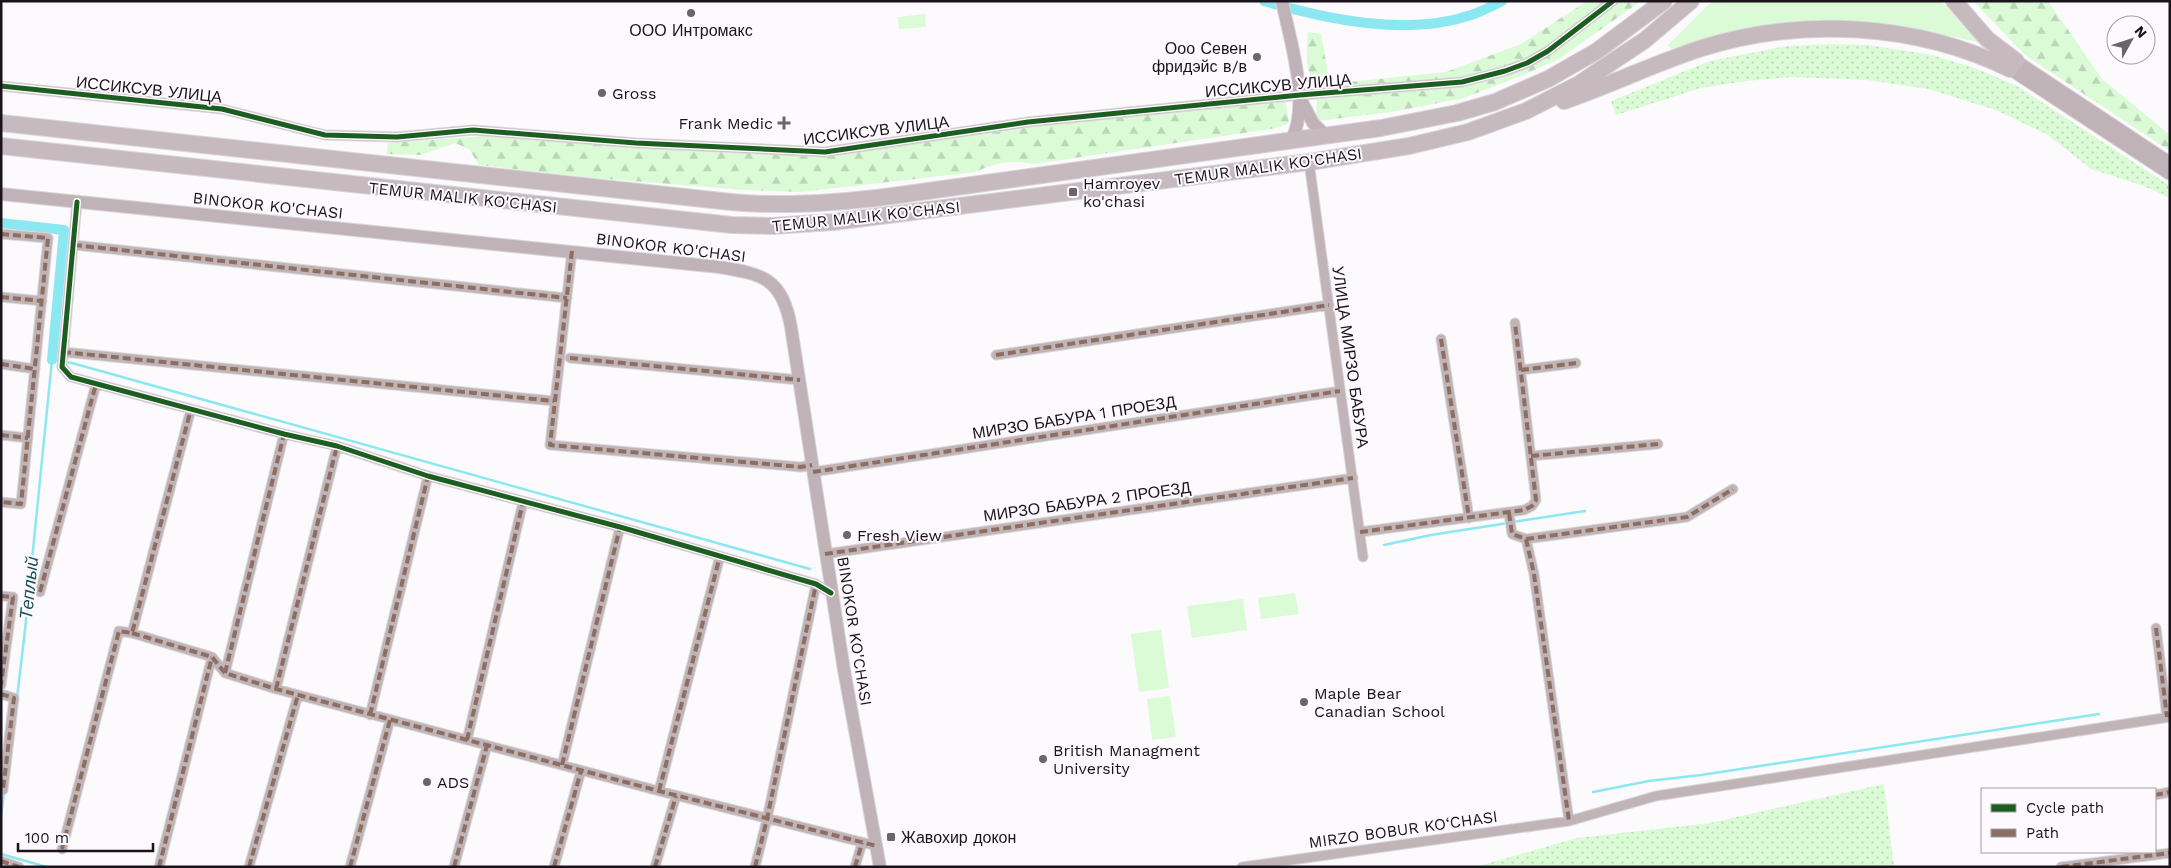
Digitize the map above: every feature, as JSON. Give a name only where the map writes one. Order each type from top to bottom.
[{"type":"highway","name":"TEMUR MALIK KO'CHASI","points":[[1,123],[731,202],[810,204],[892,196],[1292,141],[1448,115],[1513,95],[1548,79],[1597,51],[1664,1]]},
{"type":"highway","name":"TEMUR MALIK KO'CHASI","points":[[1,146],[732,225],[792,225],[869,218],[1309,162],[1409,146],[1468,132],[1507,119],[1562,94],[1613,63],[1645,40],[1691,1]]},
{"type":"highway","points":[[1954,1],[2013,65]]},
{"type":"highway","points":[[1507,119],[1596,90],[1658,63],[1704,47],[1732,40],[1782,32],[1832,28],[1886,33],[1954,47],[2013,65]]},
{"type":"highway","points":[[525,204],[527,181]]},
{"type":"main road","points":[[1282,3],[1300,95],[1309,118],[1326,136]]},
{"type":"main road","points":[[2013,65],[2170,163]]},
{"type":"main road","points":[[2013,65],[2170,174]]},
{"type":"main road","points":[[1292,141],[1299,119],[1300,95]]},
{"type":"main road","name":"BINOKOR KO'CHASI","points":[[1,194],[719,267],[744,272],[769,281],[778,290],[788,310],[831,593],[880,867]]},
{"type":"street","name":"ИССИКСУВ УЛИЦА","points":[[1,86],[222,109],[325,135],[397,137],[473,130],[636,143],[824,152],[1028,122],[1300,95],[1462,82],[1505,72],[1548,52],[1613,1]]},
{"type":"street","name":"УЛИЦА МИРЗО БАБУРА","points":[[1309,162],[1363,557]]},
{"type":"street","points":[[77,202],[62,367],[71,377],[284,434],[337,446],[428,476],[816,584],[831,593]]},
{"type":"street","points":[[1,234],[48,238],[21,504],[1,502]]},
{"type":"street","points":[[74,245],[567,298]]},
{"type":"street","points":[[64,352],[554,401],[572,251]]},
{"type":"street","points":[[1,297],[42,301]]},
{"type":"street","points":[[996,355],[1329,305]]},
{"type":"street","points":[[1360,532],[1509,513],[1528,509],[1536,500],[1515,323]]},
{"type":"street","points":[[1441,339],[1469,518]]},
{"type":"street","points":[[570,358],[800,380]]},
{"type":"street","points":[[1521,370],[1576,363]]},
{"type":"street","points":[[1,364],[35,369]]},
{"type":"street","points":[[40,592],[96,384]]},
{"type":"street","name":"МИРЗО БАБУРА 1 ПРОЕЗД","points":[[554,401],[550,445],[812,468],[1340,391]]},
{"type":"street","points":[[132,633],[191,409]]},
{"type":"street","points":[[225,673],[284,434]]},
{"type":"street","points":[[1,435],[28,438]]},
{"type":"street","points":[[1530,456],[1658,444]]},
{"type":"street","points":[[276,689],[337,446]]},
{"type":"street","points":[[370,715],[428,476]]},
{"type":"street","name":"МИРЗО БАБУРА 2 ПРОЕЗД","points":[[825,554],[1352,478]]},
{"type":"street","points":[[1509,513],[1512,534],[1526,539],[1687,517],[1733,489]]},
{"type":"street","points":[[467,740],[523,502]]},
{"type":"street","points":[[562,765],[620,528]]},
{"type":"street","points":[[1526,539],[1534,574],[1569,821]]},
{"type":"street","points":[[659,791],[720,556]]},
{"type":"street","points":[[755,867],[768,819],[816,584]]},
{"type":"street","points":[[1,596],[12,598],[1,685]]},
{"type":"street","points":[[2156,628],[2168,717]]},
{"type":"street","points":[[62,849],[119,631],[132,633],[212,657],[225,673],[276,689],[676,796],[877,846]]},
{"type":"street","points":[[159,867],[212,657]]},
{"type":"street","points":[[1,694],[14,698],[1,800]]},
{"type":"street","points":[[248,867],[298,695]]},
{"type":"street","name":"MIRZO BOBUR KO‘CHASI","points":[[1242,867],[1569,821],[1656,796],[2168,717]]},
{"type":"street","points":[[350,867],[390,720]]},
{"type":"street","points":[[454,867],[486,745]]},
{"type":"street","points":[[554,867],[581,771]]},
{"type":"street","points":[[2156,795],[2170,792]]},
{"type":"street","points":[[655,867],[676,796]]},
{"type":"street","points":[[855,867],[862,843]]},
{"type":"street","points":[[2061,867],[2170,852]]},
{"type":"street","points":[[1,861],[19,867]]},
{"type":"green space","points":[[1587,1],[1641,1],[1559,59],[1464,98],[1391,112],[1317,121],[1318,86],[1308,68],[1308,32],[1321,34],[1330,84],[1446,72],[1521,44]]},
{"type":"green space","points":[[1712,1],[1941,1],[1978,42],[1889,25],[1814,21],[1772,25],[1671,49],[1668,45]]},
{"type":"green space","points":[[1973,1],[2048,1],[2102,79],[2170,135],[2170,151],[2025,55]]},
{"type":"green space","points":[[925,14],[926,27],[899,29],[898,17]]},
{"type":"green space","points":[[1868,45],[1932,55],[1975,68],[2017,86],[2170,186],[2170,198],[2141,185],[2091,169],[2048,135],[1996,110],[1928,89],[1867,80],[1792,77],[1746,81],[1701,88],[1616,115],[1611,101],[1710,61],[1787,46]]},
{"type":"green space","points":[[1273,98],[1286,103],[1289,123],[1277,128],[1034,164],[1004,163],[976,172],[801,192],[745,190],[595,178],[479,165],[469,149],[455,143],[421,155],[387,154],[388,143],[485,136],[800,152],[1028,122]]},
{"type":"green space","points":[[1295,593],[1299,614],[1261,619],[1258,598]]},
{"type":"green space","points":[[1243,599],[1247,630],[1192,638],[1187,606]]},
{"type":"green space","points":[[1161,630],[1169,688],[1139,692],[1131,634]]},
{"type":"green space","points":[[1170,696],[1176,737],[1152,740],[1147,699]]},
{"type":"green space","points":[[1884,784],[1894,867],[1475,867],[1577,838],[1710,823]]},
{"type":"waterway","points":[[1264,1],[1340,19],[1394,25],[1420,25],[1446,21],[1475,14],[1502,1]]},
{"type":"waterway","points":[[1,223],[64,230],[52,360]]},
{"type":"waterway","points":[[17,698],[52,360],[72,363],[810,569]]},
{"type":"waterway","points":[[1513,522],[1585,511]]},
{"type":"waterway","points":[[1384,545],[1431,535],[1508,523]]},
{"type":"waterway","points":[[1593,792],[1649,781],[1701,775],[2099,714]]},
{"type":"waterway","name":"Теплый","points":[[1,816],[4,792]]},
{"type":"waterway","name":"Теплый","points":[[1,854],[47,867]]},
{"type":"marked path","points":[[1,234],[48,238],[21,504],[1,502]]},
{"type":"marked path","points":[[74,245],[567,298]]},
{"type":"marked path","points":[[572,251],[550,445],[801,467],[812,465]]},
{"type":"marked path","points":[[1,297],[42,301]]},
{"type":"marked path","points":[[996,355],[1329,305]]},
{"type":"marked path","points":[[1360,532],[1524,510],[1532,506],[1536,500],[1515,323]]},
{"type":"marked path","points":[[1441,339],[1469,518]]},
{"type":"marked path","points":[[63,352],[554,401]]},
{"type":"marked path","points":[[570,358],[800,380]]},
{"type":"marked path","points":[[1521,370],[1576,363]]},
{"type":"marked path","points":[[1,364],[35,369]]},
{"type":"marked path","points":[[40,592],[96,384]]},
{"type":"marked path","points":[[813,472],[1340,391]]},
{"type":"marked path","points":[[62,849],[119,631],[132,633],[191,409]]},
{"type":"marked path","points":[[225,673],[284,434]]},
{"type":"marked path","points":[[1,435],[28,438]]},
{"type":"marked path","points":[[1531,456],[1658,444]]},
{"type":"marked path","points":[[276,689],[337,446]]},
{"type":"marked path","points":[[370,715],[428,476]]},
{"type":"marked path","points":[[825,554],[1353,478]]},
{"type":"marked path","points":[[1526,539],[1687,517],[1733,489]]},
{"type":"marked path","points":[[467,740],[523,502]]},
{"type":"marked path","points":[[1509,513],[1512,534],[1526,539],[1534,574],[1569,821]]},
{"type":"marked path","points":[[562,765],[620,527]]},
{"type":"marked path","points":[[659,791],[720,556]]},
{"type":"marked path","points":[[755,867],[767,819],[816,584]]},
{"type":"marked path","points":[[1,596],[13,597],[1,685]]},
{"type":"marked path","points":[[2156,628],[2167,717]]},
{"type":"marked path","points":[[132,633],[212,657],[225,673],[276,689],[659,791],[877,846]]},
{"type":"marked path","points":[[159,867],[212,657]]},
{"type":"marked path","points":[[1,694],[14,698],[3,790]]},
{"type":"marked path","points":[[249,867],[298,695]]},
{"type":"marked path","points":[[350,867],[390,720]]},
{"type":"marked path","points":[[454,867],[487,745]]},
{"type":"marked path","points":[[554,867],[581,771]]},
{"type":"marked path","points":[[2156,795],[2170,792]]},
{"type":"marked path","points":[[655,867],[676,796]]},
{"type":"marked path","points":[[855,867],[862,843]]},
{"type":"marked path","points":[[2061,867],[2170,853]]},
{"type":"marked path","points":[[1,861],[19,867]]},
{"type":"cycle path","points":[[1,86],[222,109],[325,135],[397,137],[473,130],[636,143],[825,152],[1028,122],[1300,95],[1462,82],[1505,71],[1527,63],[1548,51],[1613,1]]},
{"type":"cycle path","points":[[77,202],[62,367],[71,377],[284,434],[337,446],[428,476],[620,527],[816,584],[831,593]]},
{"type":"place","name":"ООО Интромакс","points":[[691,13]]},
{"type":"place","name":"Ооо Севен фридэйс в/в","points":[[1257,57]]},
{"type":"place","name":"Gross","points":[[602,93]]},
{"type":"place","name":"Frank Medic","points":[[784,123]]},
{"type":"place","name":"Hamroyev ko'chasi","points":[[1073,192]]},
{"type":"place","name":"Fresh View","points":[[847,535]]},
{"type":"place","name":"Maple Bear Canadian School","points":[[1304,702]]},
{"type":"place","name":"British Managment University","points":[[1043,759]]},
{"type":"place","name":"ADS","points":[[427,782]]},
{"type":"place","name":"Жавохир докон","points":[[891,837]]}]
